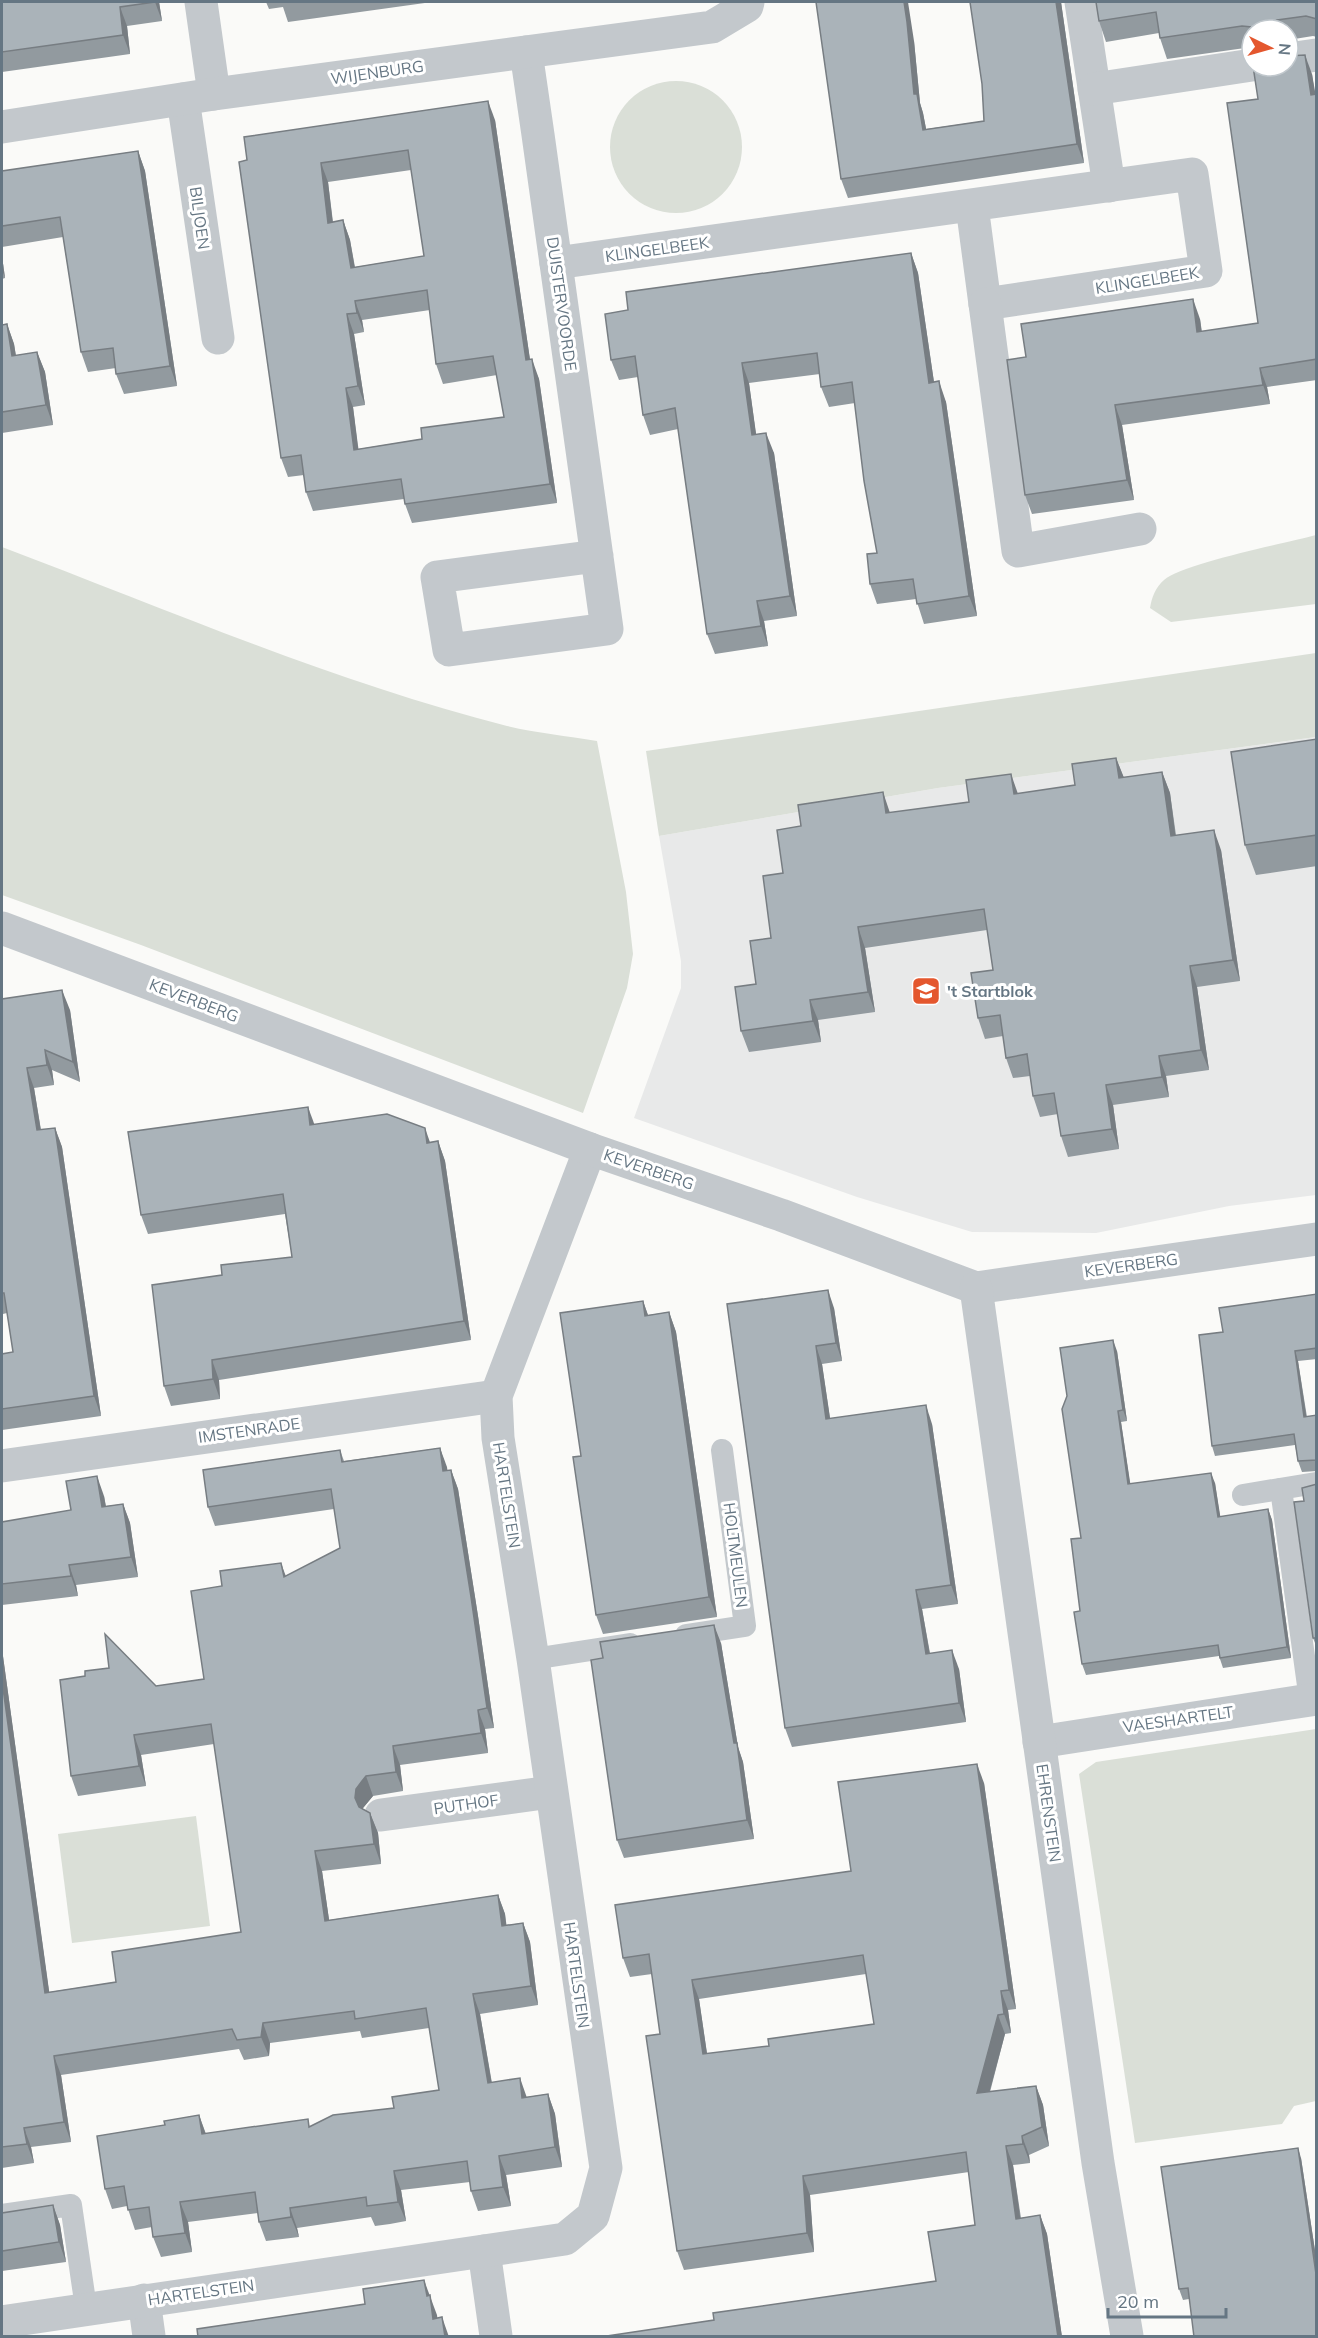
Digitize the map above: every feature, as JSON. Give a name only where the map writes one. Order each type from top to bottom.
[{"type":"street","name":"BILJOEN","points":[[201,2],[198,97],[218,338]]},
{"type":"street","points":[[1081,2],[1109,186]]},
{"type":"street","name":"WIJENBURG","points":[[2,127],[198,97],[712,27],[748,4]]},
{"type":"street","name":"DUISTERVOORDE","points":[[526,52],[556,263],[597,556],[607,629],[449,650],[437,577],[597,556]]},
{"type":"street","points":[[1300,57],[1317,55]]},
{"type":"street","points":[[1094,89],[1240,67]]},
{"type":"street","name":"KLINGELBEEK","points":[[556,263],[1192,174],[1206,271],[985,304]]},
{"type":"street","points":[[972,206],[1018,551],[1140,529]]},
{"type":"street","name":"KEVERBERG","points":[[2,928],[590,1149],[781,1215],[976,1288],[1317,1239]]},
{"type":"street","name":"HARTELSTEIN","points":[[2,2322],[565,2239],[593,2216],[606,2168],[533,1659],[498,1438],[496,1396],[590,1149]]},
{"type":"street","name":"EHRENSTEIN","points":[[976,1288],[1101,2184],[1127,2337]]},
{"type":"street","name":"IMSTENRADE","points":[[2,1466],[496,1396]]},
{"type":"street","name":"VAESHARTELT","points":[[1039,1742],[1313,1699]]},
{"type":"street","name":"PUTHOF","points":[[381,1815],[551,1792]]},
{"type":"street","points":[[484,2251],[496,2337]]},
{"type":"street","points":[[144,2300],[149,2337]]},
{"type":"lane","name":"HOLTMEULEN","points":[[533,1659],[745,1626],[722,1450]]},
{"type":"lane","points":[[1243,1495],[1317,1483]]},
{"type":"lane","points":[[1281,1489],[1313,1699]]},
{"type":"lane","points":[[2,2215],[71,2205],[86,2308]]},
{"type":"shaded area","points":[[676,81],[701,86],[723,100],[737,122],[742,147],[737,172],[723,194],[701,208],[676,213],[651,208],[629,194],[615,172],[610,147],[615,122],[629,100],[651,86]]},
{"type":"shaded area","points":[[1316,535],[1316,604],[1171,622],[1150,608],[1158,586],[1175,574],[1213,560]]},
{"type":"shaded area","points":[[2,547],[252,644],[379,689],[507,726],[597,741],[626,892],[633,954],[627,988],[583,1113],[141,945],[2,895]]},
{"type":"shaded area","points":[[1316,653],[1316,737],[938,788],[659,836],[646,751]]},
{"type":"shaded area","name":"'t Startblok","points":[[1316,737],[1316,1195],[1229,1206],[1096,1233],[972,1232],[857,1197],[634,1118],[681,988],[681,961],[659,836],[938,788]]},
{"type":"shaded area","points":[[1316,1729],[1316,2101],[1294,2106],[1282,2124],[1135,2143],[1079,1774],[1096,1762]]},
{"type":"shaded area","points":[[196,1816],[210,1926],[72,1943],[58,1834]]},
{"type":"building","points":[[2,2],[155,2],[120,7],[123,35],[2,52]]},
{"type":"building","points":[[816,2],[904,2],[914,94],[917,94],[923,130],[984,121],[982,84],[970,2],[1056,2],[1077,144],[841,179]]},
{"type":"building","points":[[1096,2],[1317,2],[1317,19],[1306,16],[1240,18],[1240,26],[1160,38],[1156,12],[1099,21]]},
{"type":"building","points":[[1300,55],[1305,55],[1311,95],[1317,94],[1317,359],[1260,368],[1263,385],[1115,405],[1127,480],[1025,495],[1007,360],[1026,357],[1021,324],[1193,299],[1197,332],[1258,323],[1227,103],[1258,99],[1255,78],[1300,78]]},
{"type":"building","points":[[488,101],[526,360],[532,359],[550,484],[405,504],[401,479],[306,492],[301,455],[281,458],[239,162],[247,160],[244,137]],"holes":[[[408,150],[424,256],[351,268],[343,220],[328,223],[321,163]],[[427,290],[436,364],[493,356],[504,417],[421,428],[422,439],[354,450],[346,388],[358,386],[347,314],[357,313],[355,301]]]},
{"type":"building","points":[[138,151],[170,366],[116,374],[113,348],[81,352],[60,217],[2,226],[2,171]]},
{"type":"building","points":[[911,253],[929,383],[939,381],[969,596],[917,604],[913,579],[870,584],[867,554],[877,553],[864,481],[852,382],[821,387],[817,353],[742,363],[752,435],[766,433],[790,596],[757,601],[761,626],[707,634],[675,408],[643,415],[635,356],[611,360],[605,314],[628,310],[626,292]]},
{"type":"building","points":[[7,324],[12,356],[37,352],[46,405],[2,412],[2,325]]},
{"type":"building","points":[[1317,739],[1317,835],[1245,845],[1231,752]]},
{"type":"building","points":[[1116,758],[1119,778],[1162,772],[1171,836],[1214,830],[1233,960],[1190,966],[1201,1050],[1159,1056],[1162,1077],[1106,1085],[1112,1129],[1061,1136],[1054,1093],[1033,1096],[1027,1054],[1006,1058],[1000,1015],[978,1018],[971,973],[993,970],[984,909],[858,927],[868,992],[810,1000],[813,1021],[741,1031],[735,987],[756,984],[750,941],[771,938],[763,876],[783,873],[777,830],[801,826],[798,805],[883,792],[886,813],[969,802],[966,780],[1011,774],[1014,794],[1075,785],[1072,764]]},
{"type":"building","points":[[62,990],[73,1062],[45,1050],[47,1065],[27,1068],[37,1130],[55,1128],[94,1396],[2,1409],[2,1354],[13,1352],[4,1293],[2,1293],[2,999]]},
{"type":"building","points":[[308,1107],[310,1125],[387,1114],[425,1128],[427,1143],[438,1141],[464,1321],[212,1360],[213,1379],[164,1386],[152,1285],[222,1275],[221,1265],[292,1257],[283,1194],[141,1215],[128,1132]]},
{"type":"building","points":[[828,1290],[836,1343],[816,1346],[826,1419],[926,1405],[951,1585],[916,1590],[926,1654],[952,1650],[959,1703],[785,1728],[727,1304]]},
{"type":"building","points":[[1317,1294],[1317,1348],[1295,1351],[1304,1417],[1317,1415],[1317,1460],[1298,1461],[1294,1434],[1212,1446],[1199,1335],[1223,1332],[1219,1308]]},
{"type":"building","points":[[643,1301],[645,1316],[669,1312],[709,1597],[596,1615],[573,1457],[581,1456],[560,1313]]},
{"type":"building","points":[[1113,1340],[1123,1410],[1118,1411],[1128,1484],[1211,1473],[1218,1517],[1268,1509],[1287,1647],[1220,1658],[1218,1645],[1082,1664],[1074,1612],[1080,1611],[1071,1539],[1081,1538],[1062,1409],[1067,1396],[1060,1348]]},
{"type":"building","points":[[440,1448],[443,1471],[451,1470],[487,1708],[478,1710],[481,1733],[393,1746],[396,1772],[366,1776],[356,1789],[355,1798],[359,1807],[370,1813],[374,1844],[315,1851],[325,1921],[498,1895],[502,1926],[523,1923],[531,1986],[473,1994],[488,2083],[520,2078],[522,2098],[548,2094],[555,2147],[499,2156],[503,2187],[471,2191],[467,2161],[394,2171],[398,2202],[367,2206],[366,2197],[290,2208],[291,2217],[259,2222],[255,2192],[180,2202],[185,2233],[153,2237],[149,2207],[128,2210],[124,2186],[105,2189],[97,2136],[165,2125],[164,2121],[199,2115],[202,2134],[308,2119],[309,2127],[333,2115],[394,2108],[392,2097],[439,2090],[426,2008],[355,2019],[354,2011],[263,2023],[261,2037],[237,2040],[232,2029],[54,2056],[64,2122],[24,2128],[27,2144],[2,2147],[2,1681],[45,1993],[116,1982],[112,1952],[241,1932],[211,1724],[134,1735],[139,1766],[71,1776],[60,1680],[85,1676],[85,1671],[109,1668],[105,1634],[156,1686],[204,1679],[191,1591],[222,1586],[220,1571],[281,1563],[284,1577],[340,1548],[331,1489],[208,1507],[203,1470],[340,1450],[342,1462]]},
{"type":"building","points":[[97,1476],[102,1507],[123,1504],[131,1557],[69,1565],[71,1576],[2,1584],[2,1522],[71,1510],[66,1481]]},
{"type":"building","points":[[1317,1484],[1317,1638],[1313,1638],[1294,1502],[1304,1501],[1302,1488]]},
{"type":"building","points":[[714,1625],[734,1743],[737,1743],[747,1820],[617,1840],[591,1660],[603,1658],[600,1642]]},
{"type":"building","points":[[977,1764],[1009,1990],[1001,1991],[1004,2014],[998,2015],[977,2093],[1036,2086],[1042,2127],[1022,2136],[1023,2144],[1006,2146],[1016,2219],[1040,2215],[1058,2337],[600,2337],[714,2320],[713,2313],[936,2281],[928,2232],[975,2225],[966,2152],[803,2176],[807,2233],[677,2251],[646,2036],[660,2034],[649,1954],[623,1958],[615,1905],[851,1871],[838,1782]],"holes":[[[863,1955],[874,2024],[768,2039],[769,2046],[703,2054],[692,1980]]]},
{"type":"building","points":[[1298,2148],[1317,2274],[1317,2337],[1194,2337],[1188,2288],[1179,2289],[1161,2167]]},
{"type":"building","points":[[53,2205],[59,2242],[2,2251],[2,2213]]},
{"type":"building","points":[[424,2280],[427,2296],[430,2295],[433,2319],[442,2317],[445,2337],[198,2337],[197,2329],[365,2304],[363,2289]]},
{"type":"place","name":"'t Startblok","points":[[926,991]]}]
